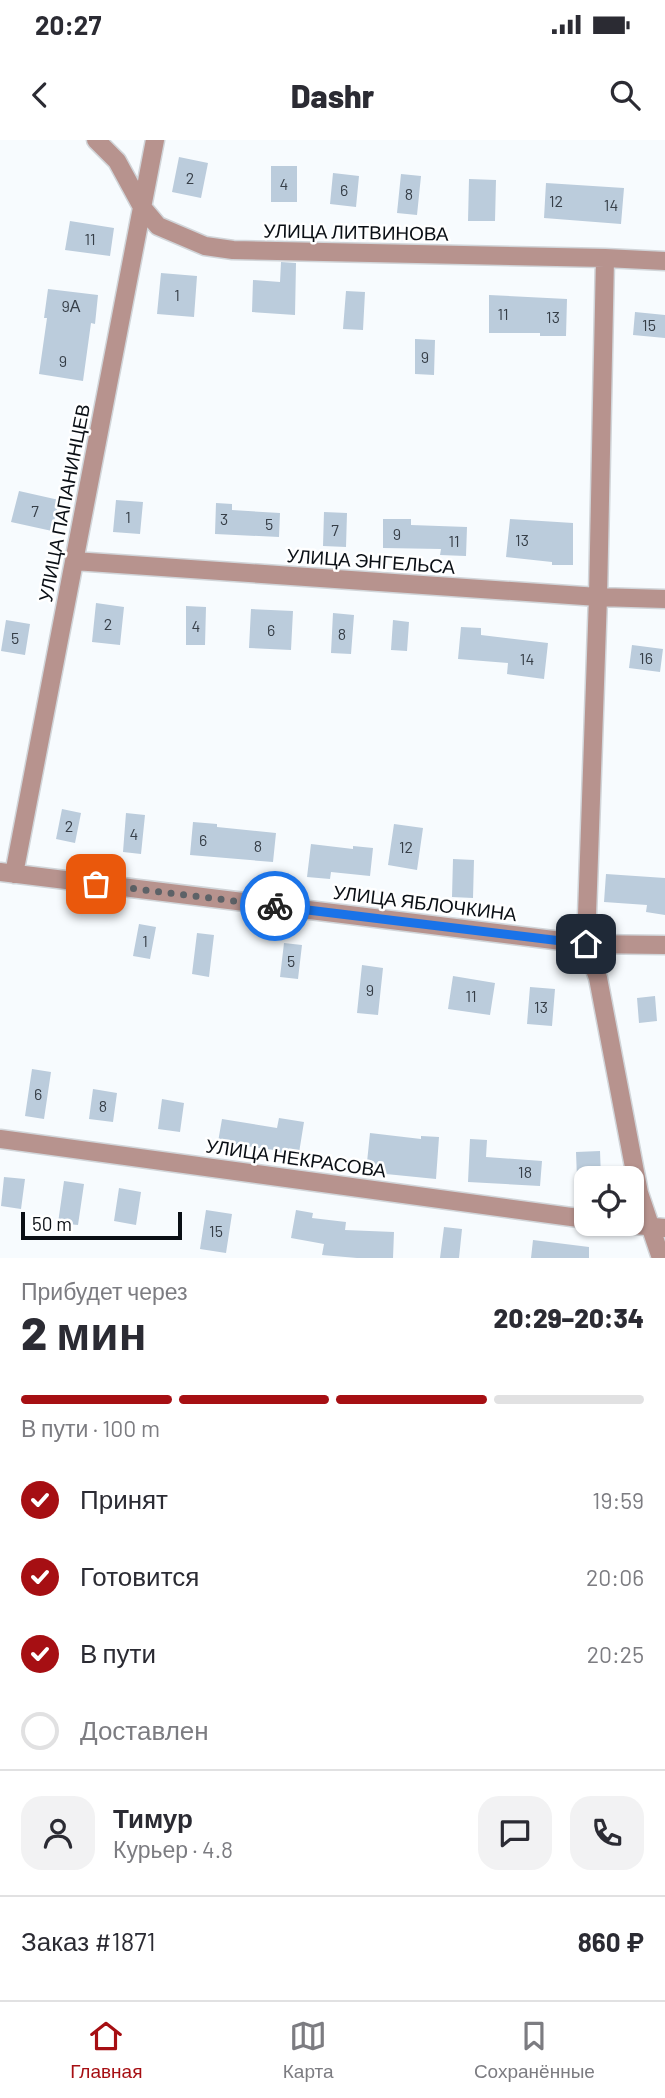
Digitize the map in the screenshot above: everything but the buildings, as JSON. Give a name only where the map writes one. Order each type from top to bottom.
[{"type":"street","name":"УЛИЦА ЛИТВИНОВА","points":[[96,140],[117,161],[142,206],[158,226],[169,233],[205,246],[233,250],[665,261]]},
{"type":"street","name":"УЛИЦА ПАПАНИНЦЕВ","points":[[7,873],[74,561],[155,140]]},
{"type":"street","points":[[605,258],[598,597],[586,944],[598,978],[639,1193],[657,1228],[661,1258]]},
{"type":"street","name":"УЛИЦА ЭНГЕЛЬСА","points":[[74,561],[598,597],[665,599]]},
{"type":"street","name":"УЛИЦА ЯБЛОЧКИНА","points":[[7,873],[586,944],[665,945]]},
{"type":"street","name":"УЛИЦА НЕКРАСОВА","points":[[0,1139],[574,1217]]},
{"type":"way so far","points":[[96,884],[275,906]]},
{"type":"route","points":[[275,906],[586,944]]}]
